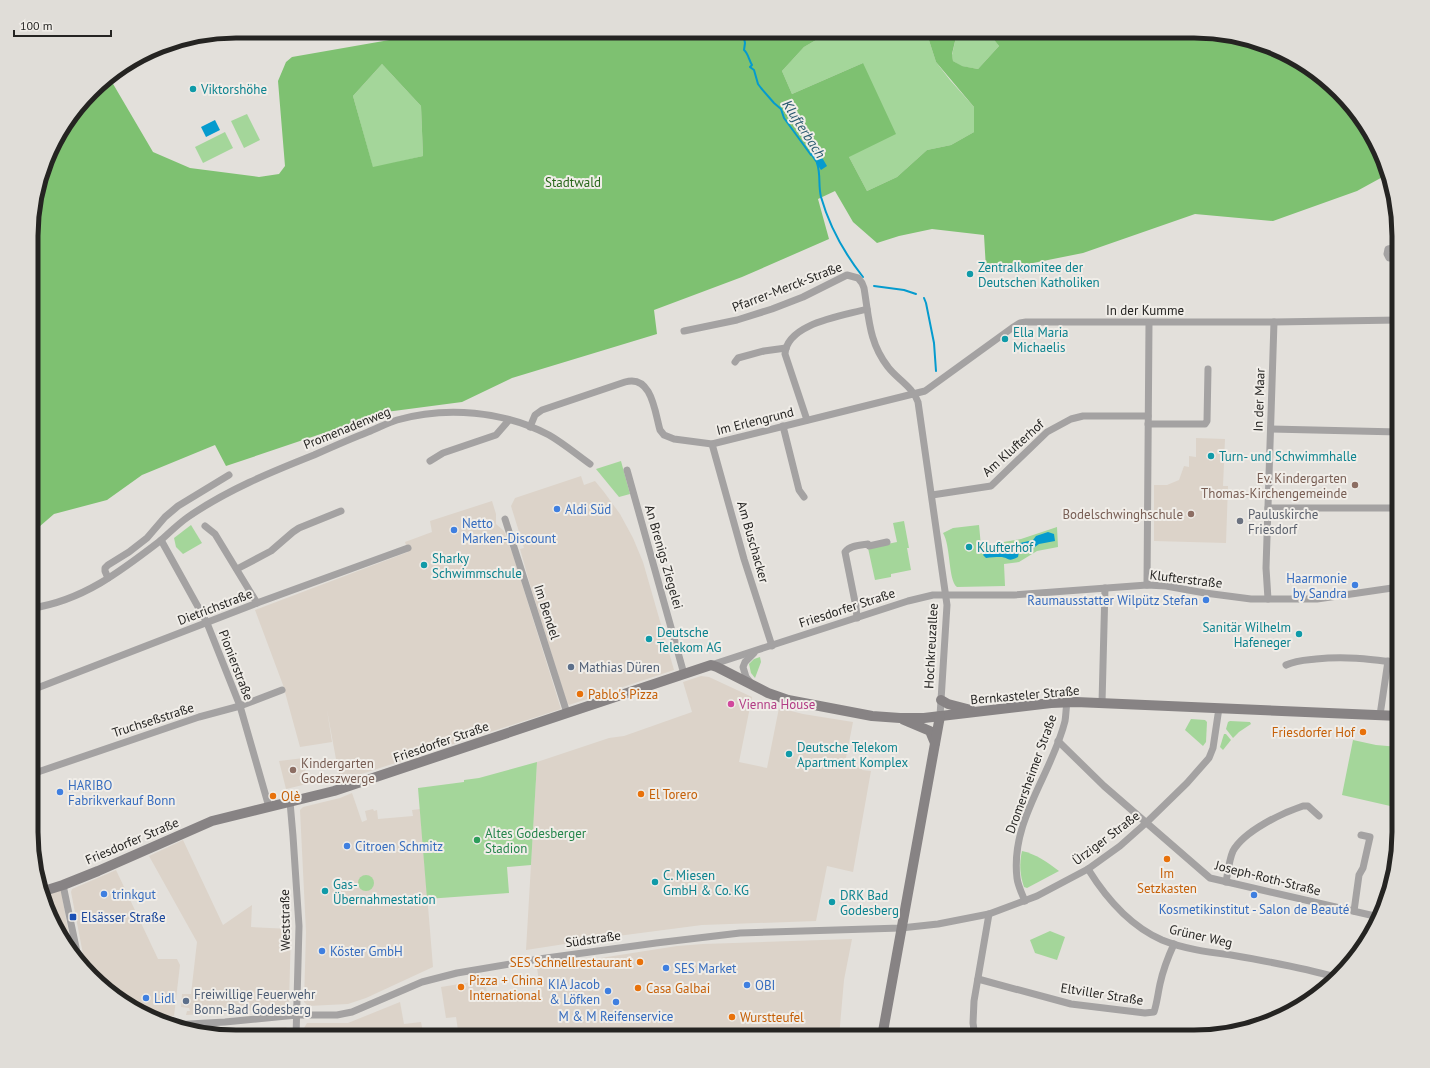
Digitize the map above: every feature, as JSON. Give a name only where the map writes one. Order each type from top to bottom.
[{"type":"street","points":[[1392,248],[1388,249],[1387,254],[1392,259]]},
{"type":"street","name":"Pfarrer-Merck-Straße","points":[[684,331],[737,320],[772,309],[803,297],[847,275],[852,276]]},
{"type":"street","name":"Hochkreuzallee","points":[[852,276],[858,278],[864,286],[871,336],[882,358],[893,373],[913,393],[918,402],[946,595],[947,611],[940,716],[883,1030]]},
{"type":"street","points":[[807,420],[785,354],[786,348],[791,339],[812,324],[867,309]]},
{"type":"street","name":"In der Kumme","points":[[913,393],[928,390],[1020,323],[1035,321],[1149,323],[1392,320]]},
{"type":"street","name":"In der Maar","points":[[1268,599],[1266,568],[1274,322]]},
{"type":"street","points":[[1147,585],[1149,323]]},
{"type":"street","points":[[735,362],[738,358],[764,351],[786,348]]},
{"type":"street","points":[[1148,424],[1205,424],[1207,421],[1208,369]]},
{"type":"street","name":"Im Erlengrund","points":[[530,427],[535,415],[542,410],[634,380],[642,383],[649,390],[660,430],[664,435],[674,439],[712,444],[913,393]]},
{"type":"street","name":"Promenadenweg","points":[[38,607],[55,604],[77,596],[108,578],[203,506],[226,493],[396,420],[426,413],[446,412],[489,416],[509,420],[530,427],[557,440],[590,464]]},
{"type":"street","name":"Am Klufterhof","points":[[932,495],[991,486],[1047,432],[1062,423],[1083,416],[1148,416]]},
{"type":"street","points":[[430,461],[443,453],[496,435],[509,420]]},
{"type":"street","points":[[783,426],[799,490],[804,497]]},
{"type":"street","points":[[1270,429],[1392,432]]},
{"type":"street","name":"Am Buschacker","points":[[712,444],[744,559],[772,646]]},
{"type":"street","name":"An Brenigs Ziegelei","points":[[627,470],[684,674]]},
{"type":"street","points":[[108,578],[105,571],[108,565],[129,552],[147,538],[165,516],[178,506],[229,475]]},
{"type":"street","points":[[197,495],[203,506]]},
{"type":"street","points":[[1268,508],[1392,508]]},
{"type":"street","points":[[237,569],[271,551],[293,532],[341,511]]},
{"type":"street","name":"Im Bendel","points":[[505,519],[567,713]]},
{"type":"street","points":[[205,526],[215,534],[258,603]]},
{"type":"street","name":"Pionierstraße","points":[[160,540],[207,623],[240,706],[269,807]]},
{"type":"street","points":[[857,618],[845,552],[851,547],[868,544],[869,546],[887,542]]},
{"type":"street","name":"Dietrichstraße","points":[[38,688],[258,603],[408,548]]},
{"type":"street","name":"Klufterstraße","points":[[946,595],[1014,595],[1147,585],[1166,586],[1251,599],[1323,599],[1392,588]]},
{"type":"street","points":[[1102,703],[1105,588]]},
{"type":"street","name":"Friesdorfer Straße","points":[[47,890],[63,885],[212,821],[334,791],[373,779],[711,665],[908,601],[933,595],[946,595]]},
{"type":"street","points":[[752,685],[746,677],[743,667],[750,656],[757,650]]},
{"type":"street","points":[[1286,666],[1294,661],[1338,657],[1357,657],[1392,662]]},
{"type":"street","points":[[1380,715],[1388,662]]},
{"type":"street","name":"Bernkasteler Straße","points":[[711,665],[722,669],[752,685],[788,700],[872,716],[924,718],[1066,702],[1392,716]]},
{"type":"street","name":"Truchseßstraße","points":[[38,772],[199,717],[240,706],[282,690]]},
{"type":"street","points":[[941,700],[948,704],[976,712]]},
{"type":"street","name":"Dromersheimer Straße","points":[[1025,901],[1017,880],[1016,857],[1018,840],[1034,797],[1058,742],[1065,720],[1066,702]]},
{"type":"street","name":"Ürziger Straße","points":[[901,928],[938,924],[989,914],[1025,901],[1088,869],[1120,846],[1147,822],[1187,783],[1208,758],[1213,748],[1219,708]]},
{"type":"street","points":[[900,718],[930,730],[935,743]]},
{"type":"street","name":"Joseph-Roth-Straße","points":[[1058,742],[1104,786],[1206,875],[1226,882],[1374,916]]},
{"type":"street","name":"Weststraße","points":[[290,802],[294,836],[299,926],[296,1030]]},
{"type":"street","points":[[1226,882],[1234,850],[1248,835],[1269,822],[1303,806],[1308,806],[1319,816]]},
{"type":"street","points":[[1354,911],[1359,875],[1363,868],[1370,837],[1361,835]]},
{"type":"street","name":"Grüner Weg","points":[[1088,869],[1105,895],[1136,924],[1152,935],[1174,944],[1201,951],[1289,966],[1330,976]]},
{"type":"street","points":[[63,885],[76,949]]},
{"type":"street","points":[[973,1030],[973,1015],[989,914]]},
{"type":"street","name":"Südstraße","points":[[187,1023],[225,1022],[296,1014],[337,1015],[352,1012],[422,982],[481,968],[726,934],[901,928]]},
{"type":"street","name":"Eltviller Straße","points":[[978,979],[1071,1004],[1152,1013],[1156,1007],[1160,983],[1174,944]]},
{"type":"shaded area","name":"Bodelschwinghschule","points":[[1196,438],[1225,439],[1223,486],[1228,486],[1226,543],[1154,541],[1154,485],[1167,485],[1179,480],[1184,466],[1189,467],[1189,456],[1196,457]]},
{"type":"shaded area","points":[[581,476],[584,485],[595,481],[620,514],[633,538],[643,562],[674,670],[569,705],[567,703],[531,588],[520,549],[524,548],[511,506],[515,498]]},
{"type":"shaded area","points":[[492,501],[496,514],[496,524],[504,531],[513,555],[561,709],[340,781],[327,710],[332,742],[300,747],[283,685],[255,610],[408,552],[405,542],[432,532],[430,521]]},
{"type":"shaded area","points":[[701,676],[709,677],[752,697],[739,762],[767,768],[779,708],[803,714],[853,722],[845,763],[862,767],[862,770],[871,771],[853,872],[827,866],[816,921],[702,925],[526,950],[537,762],[609,738],[624,736],[692,712],[683,682]]},
{"type":"shaded area","name":"Kindergarten Godeszwerge","points":[[304,758],[307,784],[286,789],[279,761]]},
{"type":"shaded area","points":[[352,793],[362,822],[367,820],[365,811],[373,809],[374,811],[377,810],[378,819],[413,816],[412,810],[420,809],[433,967],[366,998],[348,1004],[308,1006],[304,1002],[306,932],[300,810],[303,807],[340,798]]},
{"type":"shaded area","points":[[183,840],[223,925],[252,905],[251,927],[291,929],[289,1003],[286,1006],[248,1011],[186,1015],[187,1011],[190,1011],[189,1008],[181,1007],[182,994],[191,994],[197,942],[149,856]]},
{"type":"shaded area","points":[[116,870],[158,959],[177,959],[180,965],[174,1016],[160,1015],[126,997],[106,981],[87,962],[83,957],[71,892],[72,889]]},
{"type":"shaded area","points":[[61,890],[70,940],[58,919],[49,894]]},
{"type":"shaded area","points":[[852,939],[844,980],[840,1030],[458,1030],[456,1017],[446,1018],[441,987],[484,980],[488,995],[493,1000],[501,1001],[541,995],[537,968],[677,946]]},
{"type":"shaded area","points":[[400,1002],[404,1024],[421,1022],[423,1030],[304,1030],[307,1023],[348,1023]]},
{"type":"shaded area","points":[[286,1027],[289,1030],[248,1030]]},
{"type":"green space","points":[[759,38],[782,38],[782,39],[759,40]]},
{"type":"green space","name":"Stadtwald","points":[[759,38],[759,40],[781,38],[820,38],[804,47],[782,71],[792,94],[863,63],[896,134],[849,157],[867,191],[897,177],[927,150],[951,145],[974,132],[974,107],[936,62],[928,38],[956,38],[952,54],[953,61],[962,66],[978,69],[999,46],[993,38],[1207,38],[1245,45],[1270,53],[1304,71],[1334,96],[1359,126],[1372,149],[1382,177],[1357,191],[1273,221],[1195,214],[1083,253],[1028,264],[986,269],[984,235],[932,229],[899,236],[877,243],[853,222],[835,191],[818,199],[829,239],[742,277],[654,310],[657,334],[512,378],[462,402],[386,412],[226,466],[215,445],[142,475],[107,500],[54,514],[38,528],[38,223],[45,185],[53,160],[71,126],[96,96],[112,82],[153,152],[190,168],[259,177],[279,174],[285,166],[278,81],[286,62],[292,57],[395,39]],"holes":[[[382,64],[421,106],[423,156],[373,167],[353,96]]]},
{"type":"green space","points":[[820,38],[928,38],[936,62],[974,107],[974,132],[951,145],[927,150],[897,177],[867,191],[849,157],[863,63],[792,94],[782,71],[804,47]]},
{"type":"green space","points":[[956,38],[993,38],[999,46],[978,69],[961,66],[953,61],[952,55]]},
{"type":"green space","points":[[382,64],[421,106],[423,156],[373,168],[353,96]]},
{"type":"green space","points":[[247,114],[260,140],[244,148],[231,121]]},
{"type":"green space","points":[[225,132],[233,148],[203,163],[195,147]]},
{"type":"green space","points":[[621,461],[630,494],[619,497],[596,469]]},
{"type":"green space","points":[[904,521],[911,570],[891,574],[891,577],[875,580],[868,548],[897,542],[893,523]]},
{"type":"green space","points":[[191,525],[202,543],[183,554],[176,547],[174,538]]},
{"type":"green space","points":[[979,525],[981,546],[1021,539],[1057,527],[1058,547],[1037,551],[1019,562],[1004,564],[1005,586],[957,587],[952,577],[946,539],[943,533],[953,528]]},
{"type":"green space","points":[[760,657],[761,662],[755,678],[751,673],[749,664],[754,659]]},
{"type":"green space","points":[[1191,719],[1205,720],[1207,722],[1206,742],[1203,746],[1185,730]]},
{"type":"green space","points":[[1228,722],[1250,722],[1251,724],[1233,738],[1226,729]]},
{"type":"green space","points":[[1224,734],[1226,734],[1231,740],[1223,750],[1220,747]]},
{"type":"green space","points":[[1353,740],[1376,745],[1392,746],[1392,806],[1342,795]]},
{"type":"green space","name":"Altes Godesberger Stadion","points":[[537,762],[531,865],[507,867],[509,893],[427,899],[418,788],[464,782],[464,780],[479,778]]},
{"type":"green space","points":[[1022,851],[1037,856],[1059,871],[1027,888],[1024,887],[1020,869]]},
{"type":"green space","points":[[366,875],[372,877],[374,883],[372,889],[366,891],[360,889],[358,883],[360,877]]},
{"type":"green space","points":[[1050,931],[1065,937],[1057,960],[1035,953],[1030,940]]},
{"type":"water","points":[[215,120],[220,130],[206,137],[201,127]]},
{"type":"water","points":[[817,149],[827,166],[821,170],[810,154]]},
{"type":"water","points":[[1048,532],[1054,534],[1055,541],[1039,544],[1032,549],[1021,551],[1019,552],[1018,557],[1014,559],[1010,560],[1003,557],[986,558],[983,555],[987,550],[994,548],[1008,548],[1033,540],[1036,536]]},
{"type":"waterway","name":"Klufterbach","points":[[744,38],[744,50],[752,65],[750,67],[754,70],[758,84],[781,109],[784,118],[811,155]]},
{"type":"waterway","name":"Klufterbach","points":[[817,163],[821,197],[828,218],[844,249],[863,277]]},
{"type":"waterway","name":"Klufterbach","points":[[874,286],[904,290],[916,294]]},
{"type":"waterway","name":"Klufterbach","points":[[924,298],[934,343],[936,371]]},
{"type":"place","name":"Viktorshöhe","points":[[193,89]]},
{"type":"place","name":"Zentralkomitee der Deutschen Katholiken","points":[[970,274]]},
{"type":"place","name":"Ella Maria Michaelis","points":[[1005,339]]},
{"type":"place","name":"Turn- und Schwimmhalle","points":[[1211,456]]},
{"type":"place","name":"Ev. Kindergarten Thomas-Kirchengemeinde","points":[[1355,485]]},
{"type":"place","name":"Aldi Süd","points":[[557,509]]},
{"type":"place","name":"Bodelschwinghschule","points":[[1191,514]]},
{"type":"place","name":"Pauluskirche Friesdorf","points":[[1240,521]]},
{"type":"place","name":"Netto Marken-Discount","points":[[454,530]]},
{"type":"place","name":"Klufterhof","points":[[969,547]]},
{"type":"place","name":"Sharky Schwimmschule","points":[[424,565]]},
{"type":"place","name":"Haarmonie by Sandra","points":[[1355,585]]},
{"type":"place","name":"Raumausstatter Wilpütz Stefan","points":[[1206,600]]},
{"type":"place","name":"Sanitär Wilhelm Hafeneger","points":[[1299,634]]},
{"type":"place","name":"Deutsche Telekom AG","points":[[649,639]]},
{"type":"place","name":"Mathias Düren","points":[[571,667]]},
{"type":"place","name":"Pablo's Pizza","points":[[580,694]]},
{"type":"place","name":"Vienna House","points":[[731,704]]},
{"type":"place","name":"Friesdorfer Hof","points":[[1363,732]]},
{"type":"place","name":"Deutsche Telekom Apartment Komplex","points":[[789,754]]},
{"type":"place","name":"Kindergarten Godeszwerge","points":[[293,770]]},
{"type":"place","name":"HARIBO Fabrikverkauf Bonn","points":[[60,792]]},
{"type":"place","name":"El Torero","points":[[641,794]]},
{"type":"place","name":"Olè","points":[[273,796]]},
{"type":"place","name":"Altes Godesberger Stadion","points":[[477,840]]},
{"type":"place","name":"Citroen Schmitz","points":[[347,846]]},
{"type":"place","name":"Im Setzkasten","points":[[1167,859]]},
{"type":"place","name":"C. Miesen GmbH & Co. KG","points":[[655,882]]},
{"type":"place","name":"Gas- Übernahmestation","points":[[325,891]]},
{"type":"place","name":"trinkgut","points":[[104,894]]},
{"type":"place","name":"Kosmetikinstitut - Salon de Beauté","points":[[1254,895]]},
{"type":"place","name":"DRK Bad Godesberg","points":[[832,902]]},
{"type":"place","name":"Elsässer Straße","points":[[73,917]]},
{"type":"place","name":"Köster GmbH","points":[[322,951]]},
{"type":"place","name":"SES Schnellrestaurant","points":[[640,962]]},
{"type":"place","name":"SES Market","points":[[666,968]]},
{"type":"place","name":"OBI","points":[[747,985]]},
{"type":"place","name":"Pizza + China International","points":[[461,987]]},
{"type":"place","name":"Casa Galbai","points":[[638,988]]},
{"type":"place","name":"KIA Jacob & Löfken","points":[[608,991]]},
{"type":"place","name":"Lidl","points":[[146,998]]},
{"type":"place","name":"Freiwillige Feuerwehr Bonn-Bad Godesberg","points":[[186,1001]]},
{"type":"place","name":"M & M Reifenservice","points":[[616,1002]]},
{"type":"place","name":"Wurstteufel","points":[[732,1017]]}]
